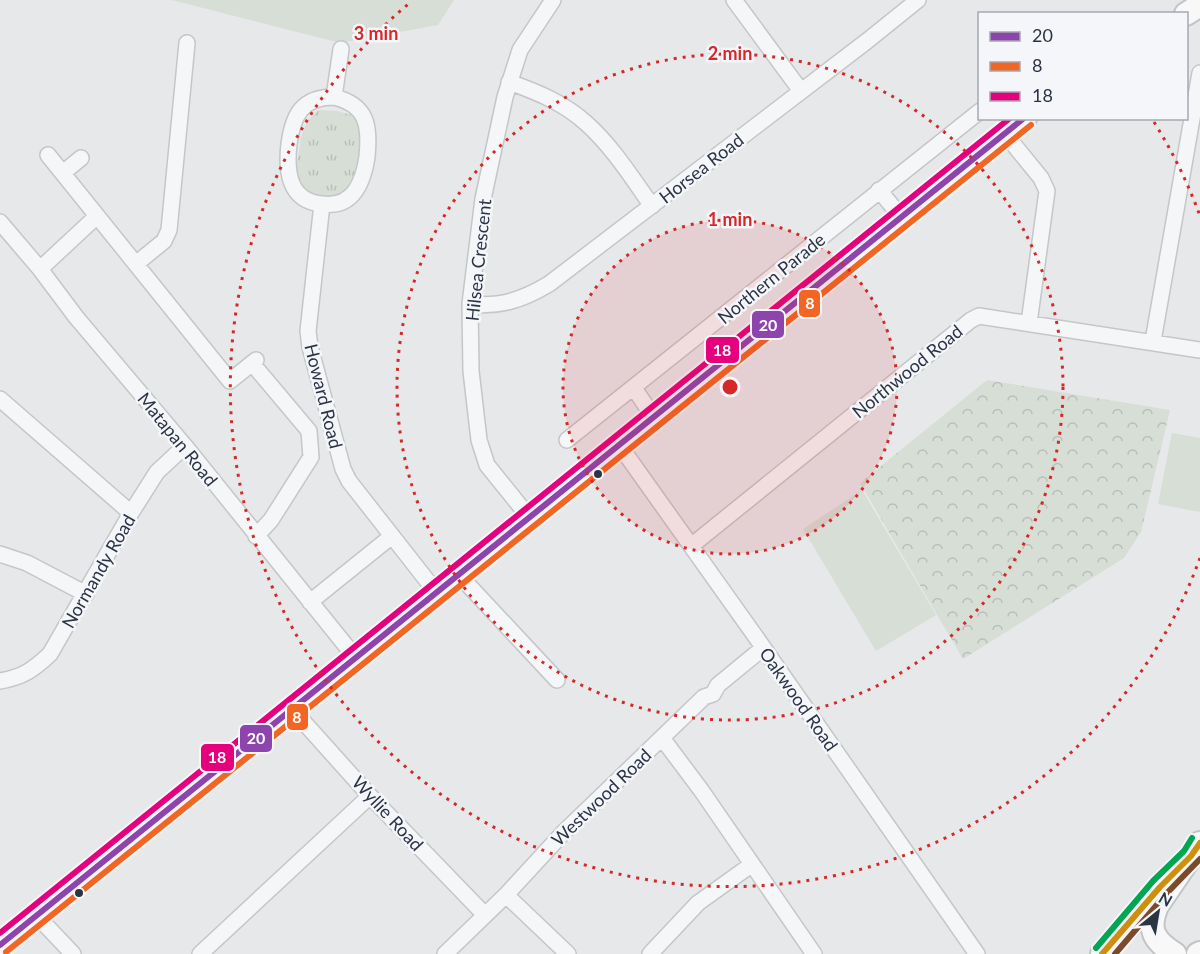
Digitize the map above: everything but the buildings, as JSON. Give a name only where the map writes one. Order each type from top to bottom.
[{"type":"main road","name":"Northern Parade","points":[[0,945],[1022,120]]},
{"type":"main road","points":[[1175,954],[1157,939],[1152,923],[1156,906],[1200,843]]},
{"type":"main road","points":[[1102,954],[1135,920],[1169,877],[1188,862]]},
{"type":"main road","points":[[1148,954],[1157,954]]},
{"type":"street","name":"Hilsea Crescent","points":[[529,517],[488,465],[479,440],[471,371],[470,304],[483,199],[509,82],[520,50],[553,0]]},
{"type":"street","points":[[734,0],[801,91]]},
{"type":"street","name":"Horsea Road","points":[[470,304],[499,305],[534,293],[564,274],[918,0]]},
{"type":"street","points":[[137,263],[164,242],[169,230],[187,43]]},
{"type":"street","points":[[334,97],[341,49]]},
{"type":"street","points":[[1153,341],[1200,73]]},
{"type":"street","points":[[509,82],[552,99],[586,123],[614,154],[652,206]]},
{"type":"street","points":[[334,97],[347,101],[360,111],[368,127],[369,141],[364,175],[358,187],[349,197],[340,202],[322,204],[306,199],[296,190],[288,174],[287,160],[292,126],[300,111],[314,100],[334,97]]},
{"type":"street","name":"Northern Parade","points":[[567,440],[801,255],[879,189],[978,113]]},
{"type":"street","points":[[1005,134],[1041,178],[1047,191],[1029,323]]},
{"type":"street","points":[[48,154],[230,381],[256,364],[309,431],[311,457],[271,520],[256,536]]},
{"type":"street","points":[[64,172],[81,158]]},
{"type":"street","points":[[879,189],[902,218]]},
{"type":"street","name":"Howard Road","points":[[322,204],[308,315],[310,347],[343,469],[355,491],[436,592]]},
{"type":"street","points":[[40,269],[97,216]]},
{"type":"street","name":"Matapan Road","points":[[0,222],[355,657]]},
{"type":"street","name":"Northwood Road","points":[[691,546],[971,320],[979,316],[1200,350]]},
{"type":"street","points":[[634,388],[654,418]]},
{"type":"street","points":[[0,399],[131,513]]},
{"type":"street","name":"Normandy Road","points":[[0,681],[19,678],[50,654],[157,472],[185,446]]},
{"type":"street","name":"Oakwood Road","points":[[620,446],[977,954]]},
{"type":"street","points":[[309,603],[392,536]]},
{"type":"street","points":[[0,554],[27,563],[86,594]]},
{"type":"street","points":[[458,574],[527,658],[557,680]]},
{"type":"street","name":"Westwood Road","points":[[445,954],[506,895],[563,833],[704,697],[713,694],[718,684],[763,648]]},
{"type":"street","name":"Wyllie Road","points":[[292,709],[370,796],[485,915]]},
{"type":"street","points":[[662,738],[701,790],[814,954]]},
{"type":"street","points":[[201,954],[370,796]]},
{"type":"street","points":[[650,954],[698,903],[751,865]]},
{"type":"street","points":[[506,895],[568,954]]},
{"type":"street","points":[[36,915],[74,954]]},
{"type":"green space","points":[[172,0],[454,0],[438,25],[340,43]]},
{"type":"green space","points":[[319,110],[351,115],[362,127],[363,141],[356,181],[339,198],[326,200],[309,194],[299,184],[296,171],[301,137],[308,120]]},
{"type":"green space","points":[[987,380],[1170,410],[1141,532],[1124,558],[963,659],[860,483]]},
{"type":"green space","points":[[1172,433],[1200,438],[1200,512],[1158,504]]},
{"type":"green space","points":[[862,490],[936,615],[876,651],[803,529]]},
{"type":"transit line","name":"18","points":[[0,933],[1008,120]]},
{"type":"transit line","name":"20","points":[[0,945],[1022,120]]},
{"type":"transit line","name":"8","points":[[6,952],[1031,125]]},
{"type":"transit line","points":[[1096,948],[1153,881],[1184,851],[1192,838]]},
{"type":"transit line","points":[[1102,954],[1160,887],[1191,856],[1200,843]]},
{"type":"transit line","points":[[1115,954],[1167,893],[1200,859]]}]
